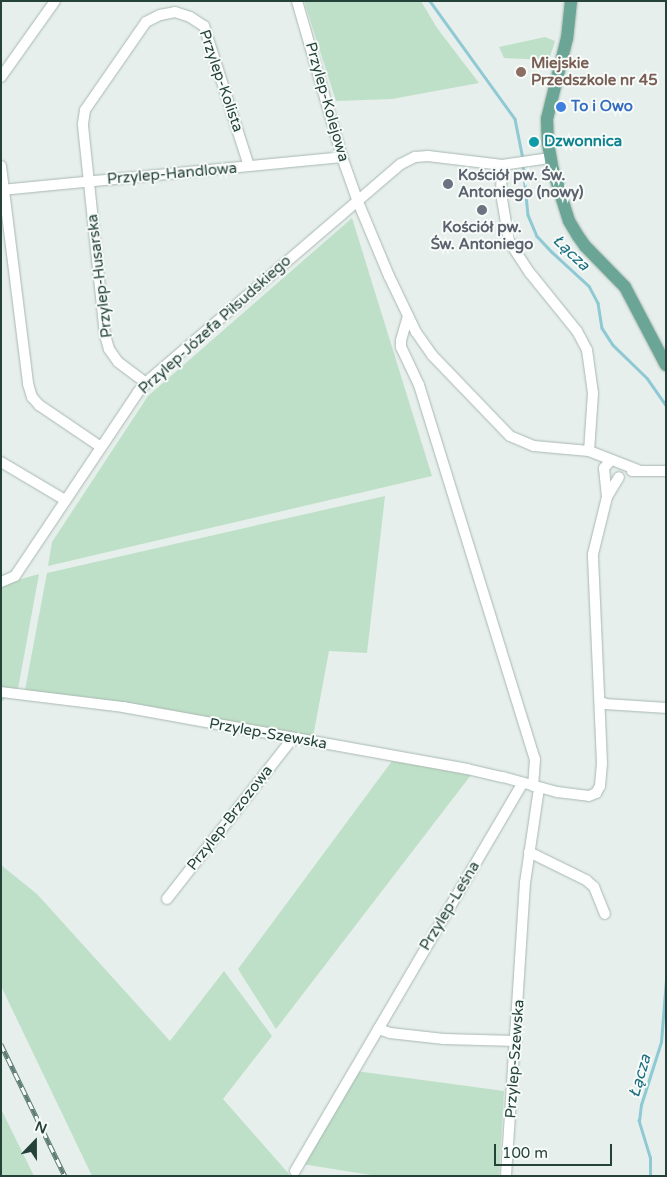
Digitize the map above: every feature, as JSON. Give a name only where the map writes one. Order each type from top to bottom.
[{"type":"main road","points":[[573,4],[567,38],[547,119],[550,158],[564,206],[574,229],[585,246],[625,287],[666,365]]},
{"type":"street","points":[[1,77],[55,1]]},
{"type":"street","name":"Przylep-Kolejowa","points":[[297,1],[342,156],[358,202]]},
{"type":"street","name":"Przylep-Kolista","points":[[89,181],[83,124],[85,110],[146,22],[160,15],[176,12],[190,17],[204,26],[249,166]]},
{"type":"street","name":"Przylep-Handlowa","points":[[3,190],[342,156]]},
{"type":"street","name":"Przylep-Józefa Piłsudskiego","points":[[2,580],[14,576],[146,384],[400,164],[415,157],[448,157],[502,165],[550,158]]},
{"type":"street","points":[[502,165],[501,193],[509,241],[530,273],[577,332],[587,350],[593,393],[593,453]]},
{"type":"street","points":[[1,166],[28,384],[32,397],[39,405],[101,447]]},
{"type":"street","name":"Przylep-Husarska","points":[[89,181],[105,335],[109,349],[118,362],[146,384]]},
{"type":"street","points":[[358,202],[416,332],[432,356],[496,424],[518,441],[534,446],[593,453],[614,468],[666,471]]},
{"type":"street","name":"Przylep-Szewska","points":[[408,316],[401,340],[401,348],[419,385],[535,759],[506,1176]]},
{"type":"street","points":[[1,462],[66,500]]},
{"type":"street","points":[[532,785],[578,796],[596,793],[601,780],[601,702],[593,554],[614,468]]},
{"type":"street","name":"Przylep-Szewska","points":[[1,692],[123,707],[458,768],[532,785]]},
{"type":"street","points":[[601,702],[606,704],[666,708]]},
{"type":"street","name":"Przylep-Brzozowa","points":[[167,898],[293,738]]},
{"type":"street","name":"Przylep-Leśna","points":[[295,1171],[378,1029],[532,785]]},
{"type":"street","points":[[530,852],[586,880],[594,887],[605,914]]},
{"type":"street","points":[[378,1029],[390,1033],[444,1039],[516,1041]]},
{"type":"green space","points":[[304,1],[421,1],[437,28],[479,83],[392,99],[336,101]]},
{"type":"green space","points":[[545,37],[555,41],[549,60],[504,58],[499,47]]},
{"type":"green space","points":[[352,218],[432,476],[48,566],[52,542],[148,396]]},
{"type":"green space","points":[[385,496],[367,653],[329,651],[313,737],[25,690],[47,573]]},
{"type":"green space","points":[[39,574],[18,689],[12,689],[1,703],[1,588],[14,581]]},
{"type":"green space","points":[[392,761],[471,775],[276,1029],[238,969]]},
{"type":"green space","points":[[1,865],[37,894],[170,1041],[224,971],[272,1036],[223,1099],[289,1174],[288,1176],[92,1176],[1,986]]},
{"type":"green space","points":[[356,1071],[504,1091],[499,1176],[377,1176],[302,1164]]},
{"type":"green space","points":[[1,1109],[34,1176],[1,1176]]},
{"type":"waterway","name":"Łącza","points":[[430,1],[515,119],[523,159]]},
{"type":"waterway","name":"Łącza","points":[[523,165],[528,215],[537,236],[589,286],[598,303],[602,328],[613,345],[647,378],[666,405]]},
{"type":"waterway","name":"Łącza","points":[[650,1176],[650,1158],[639,1121],[641,1105],[661,1042],[666,980]]},
{"type":"railway","points":[[1,1044],[65,1176]]},
{"type":"place","name":"Miejskie Przedszkole nr 45","points":[[521,72]]},
{"type":"place","name":"To i Owo","points":[[561,107]]},
{"type":"place","name":"Dzwonnica","points":[[534,142]]},
{"type":"place","name":"Kościół pw. Św. Antoniego (nowy)","points":[[448,184]]},
{"type":"place","name":"Kościół pw. Św. Antoniego","points":[[482,210]]}]
